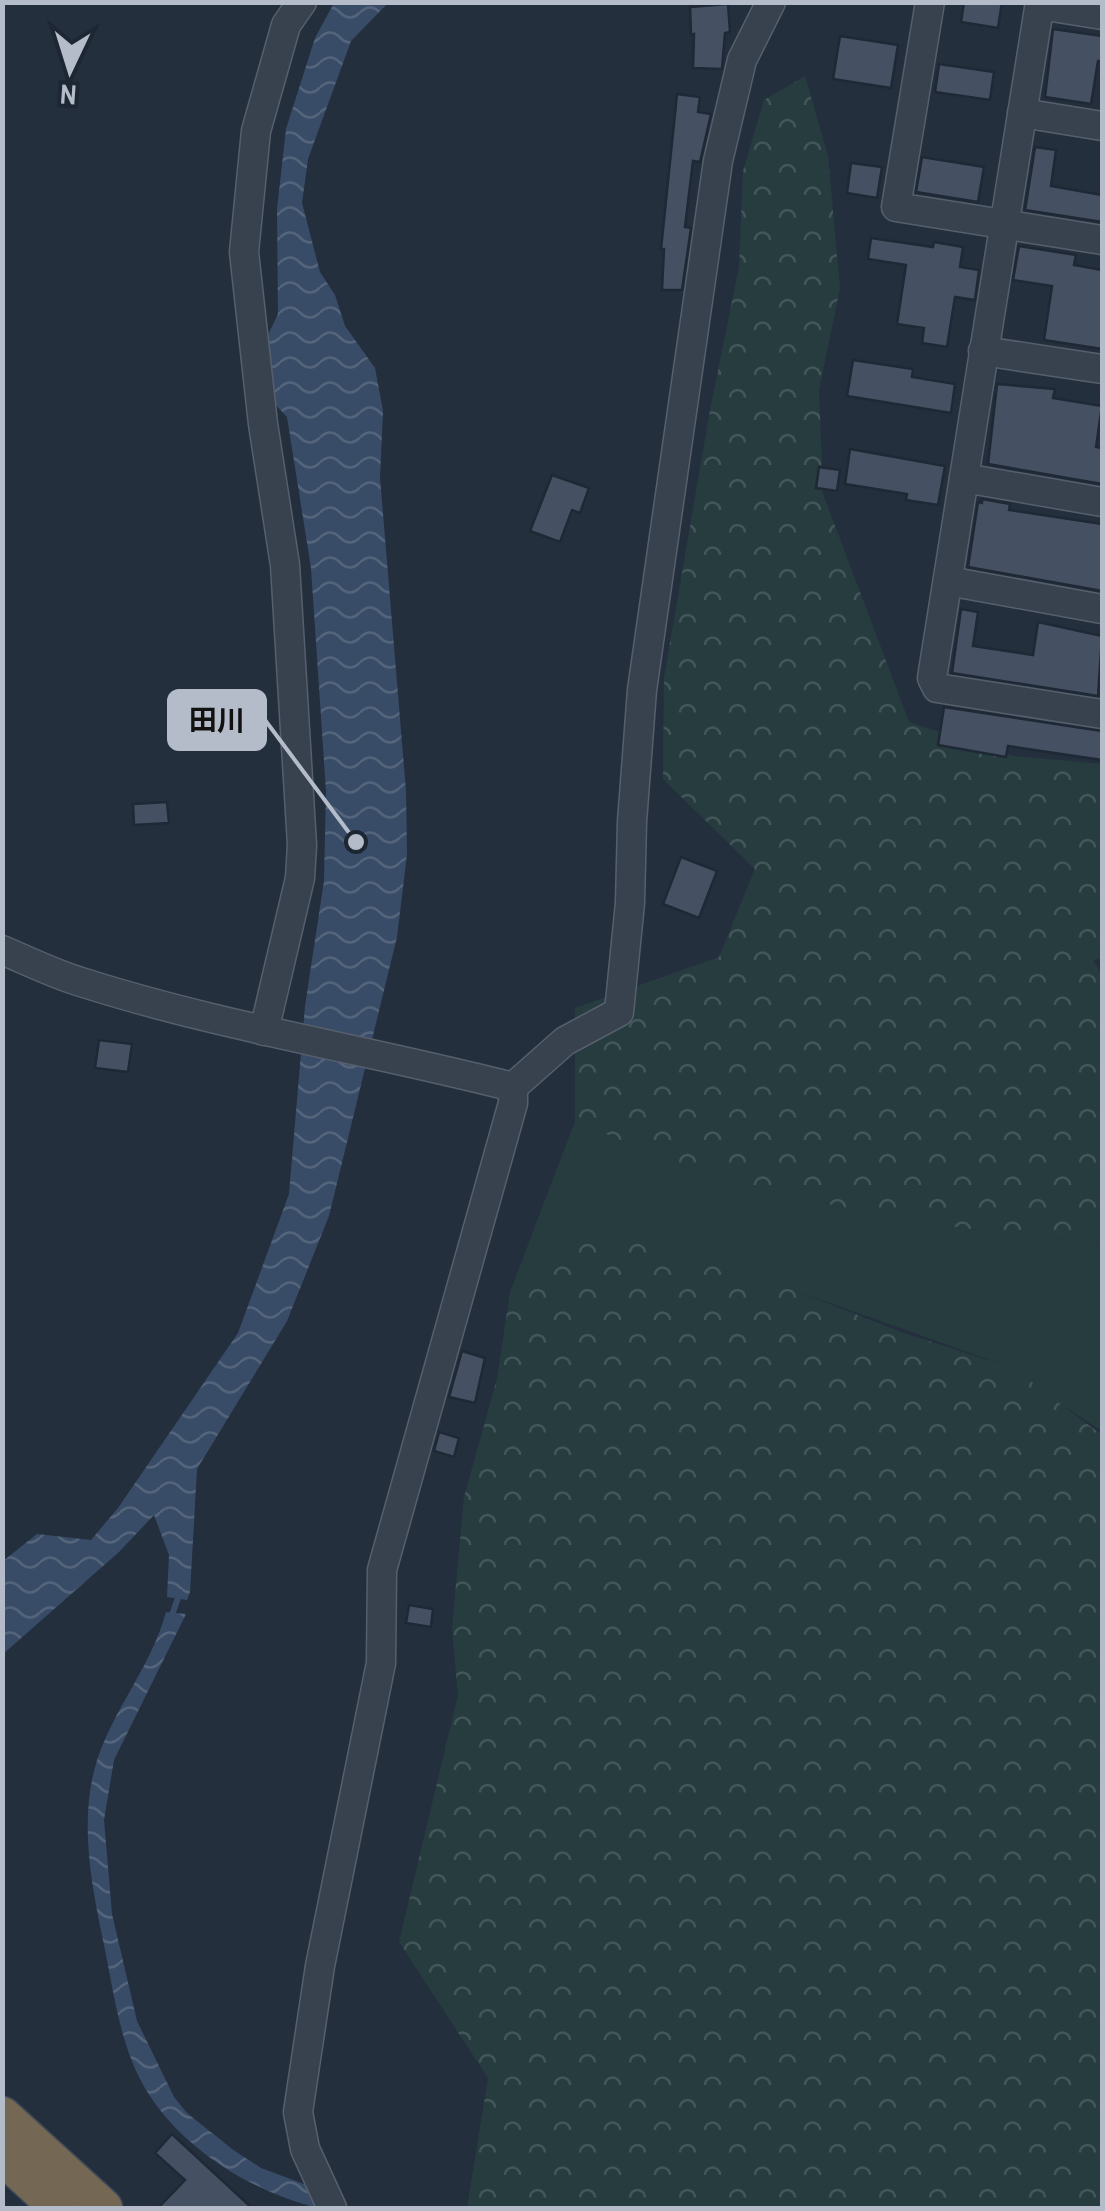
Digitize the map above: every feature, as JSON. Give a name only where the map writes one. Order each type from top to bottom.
[{"type":"highway","points":[[2,2108],[65,2194]]},
{"type":"highway","points":[[2,2116],[65,2194]]},
{"type":"highway","points":[[2,2155],[65,2194],[103,2208]]},
{"type":"street","points":[[268,1031],[300,878],[302,845],[285,565],[244,252],[256,131],[286,26],[302,2]]},
{"type":"street","points":[[332,2208],[305,2149],[298,2112],[320,1966],[381,1664],[382,1570],[513,1103],[513,1086],[564,1041],[619,1012],[630,902],[642,690],[715,181],[742,60],[771,2]]},
{"type":"street","points":[[930,2],[896,207],[1102,240]]},
{"type":"street","points":[[1102,14],[1040,4],[932,678],[937,688],[1102,714]]},
{"type":"street","points":[[1022,113],[1102,126]]},
{"type":"street","points":[[983,351],[1102,369]]},
{"type":"street","points":[[964,478],[1102,502]]},
{"type":"street","points":[[948,581],[1102,609]]},
{"type":"street","points":[[2,950],[76,981],[180,1012],[513,1086]]},
{"type":"green space","points":[[805,76],[828,156],[840,288],[819,390],[823,494],[909,722],[1013,756],[1102,764],[1102,957],[1093,961],[1102,974],[1102,1243],[951,1226],[801,1198],[687,1167],[575,1121],[575,1008],[719,957],[755,869],[663,779],[664,678],[739,267],[743,171],[764,100]]},
{"type":"green space","points":[[575,1121],[687,1167],[801,1198],[951,1226],[1102,1243],[1102,1431],[998,1363],[799,1292],[587,1225],[510,1292]]},
{"type":"green space","points":[[587,1224],[799,1292],[901,1332],[1013,1368],[1102,1435],[1102,2208],[467,2208],[488,2078],[399,1942],[458,1695],[452,1629],[464,1497],[497,1379],[510,1292]]},
{"type":"water","points":[[334,3],[388,3],[351,41],[308,159],[302,203],[320,272],[335,295],[345,326],[375,368],[383,411],[380,478],[406,791],[407,854],[397,937],[329,1216],[287,1321],[197,1469],[187,1600],[167,1597],[169,1555],[154,1515],[119,1552],[3,1654],[3,1561],[37,1534],[91,1540],[118,1508],[238,1333],[289,1194],[305,1006],[324,881],[326,791],[311,568],[287,417],[274,403],[266,339],[278,314],[277,209],[286,129],[315,38]]},
{"type":"water","points":[[166,1612],[186,1614],[114,1760],[104,1820],[112,1914],[137,2021],[174,2097],[187,2113],[261,2168],[309,2186],[318,2208],[265,2190],[192,2143],[153,2101],[132,2062],[122,2029],[92,1880],[90,1793],[101,1750],[151,1653]]},
{"type":"building","points":[[964,2],[1002,2],[998,28],[961,22]]},
{"type":"building","points":[[728,4],[730,32],[725,33],[722,69],[693,68],[690,7]]},
{"type":"building","points":[[1053,29],[1102,36],[1102,62],[1098,61],[1091,104],[1045,97]]},
{"type":"building","points":[[840,36],[898,45],[891,88],[833,79]]},
{"type":"building","points":[[939,64],[994,72],[990,100],[935,92]]},
{"type":"building","points":[[677,94],[700,97],[698,112],[711,114],[700,162],[693,161],[685,227],[691,228],[682,290],[662,290],[661,249]]},
{"type":"building","points":[[1035,147],[1056,150],[1051,186],[1102,195],[1102,222],[1025,210]]},
{"type":"building","points":[[922,157],[984,167],[978,202],[916,192]]},
{"type":"building","points":[[851,163],[882,167],[877,198],[847,193]]},
{"type":"building","points":[[871,238],[963,247],[960,267],[979,270],[975,300],[955,297],[947,347],[922,343],[924,328],[897,324],[906,265],[868,259]]},
{"type":"building","points":[[1019,246],[1076,255],[1074,265],[1102,270],[1102,349],[1044,340],[1052,286],[1013,280]]},
{"type":"building","points":[[853,360],[913,369],[912,377],[955,384],[951,413],[847,396]]},
{"type":"building","points":[[997,384],[1055,389],[1053,398],[1102,406],[1096,447],[1102,448],[1102,484],[988,464]]},
{"type":"building","points":[[850,449],[945,466],[938,505],[906,500],[907,494],[845,484]]},
{"type":"building","points":[[819,467],[840,470],[837,491],[816,488]]},
{"type":"building","points":[[552,475],[589,488],[580,513],[572,510],[560,542],[530,531]]},
{"type":"building","points":[[982,499],[1010,504],[1009,510],[1102,524],[1102,591],[968,567],[978,502],[982,503]]},
{"type":"building","points":[[961,609],[978,612],[973,646],[1033,655],[1038,622],[1102,636],[1098,696],[952,673]]},
{"type":"building","points":[[944,707],[1102,731],[1102,760],[1008,746],[1006,757],[938,745]]},
{"type":"building","points":[[167,802],[169,823],[134,825],[133,804]]},
{"type":"building","points":[[681,857],[717,871],[699,918],[663,904]]},
{"type":"building","points":[[99,1040],[132,1044],[128,1072],[95,1068]]},
{"type":"building","points":[[462,1351],[485,1358],[475,1403],[449,1397]]},
{"type":"building","points":[[439,1432],[459,1438],[454,1457],[434,1451]]},
{"type":"building","points":[[409,1605],[433,1609],[431,1627],[406,1623]]},
{"type":"building","points":[[172,2134],[252,2208],[158,2208],[185,2180],[155,2153]]},
{"type":"waterway","points":[[171,1618],[180,1592]]},
{"type":"place","name":"田川","points":[[356,842]]}]
